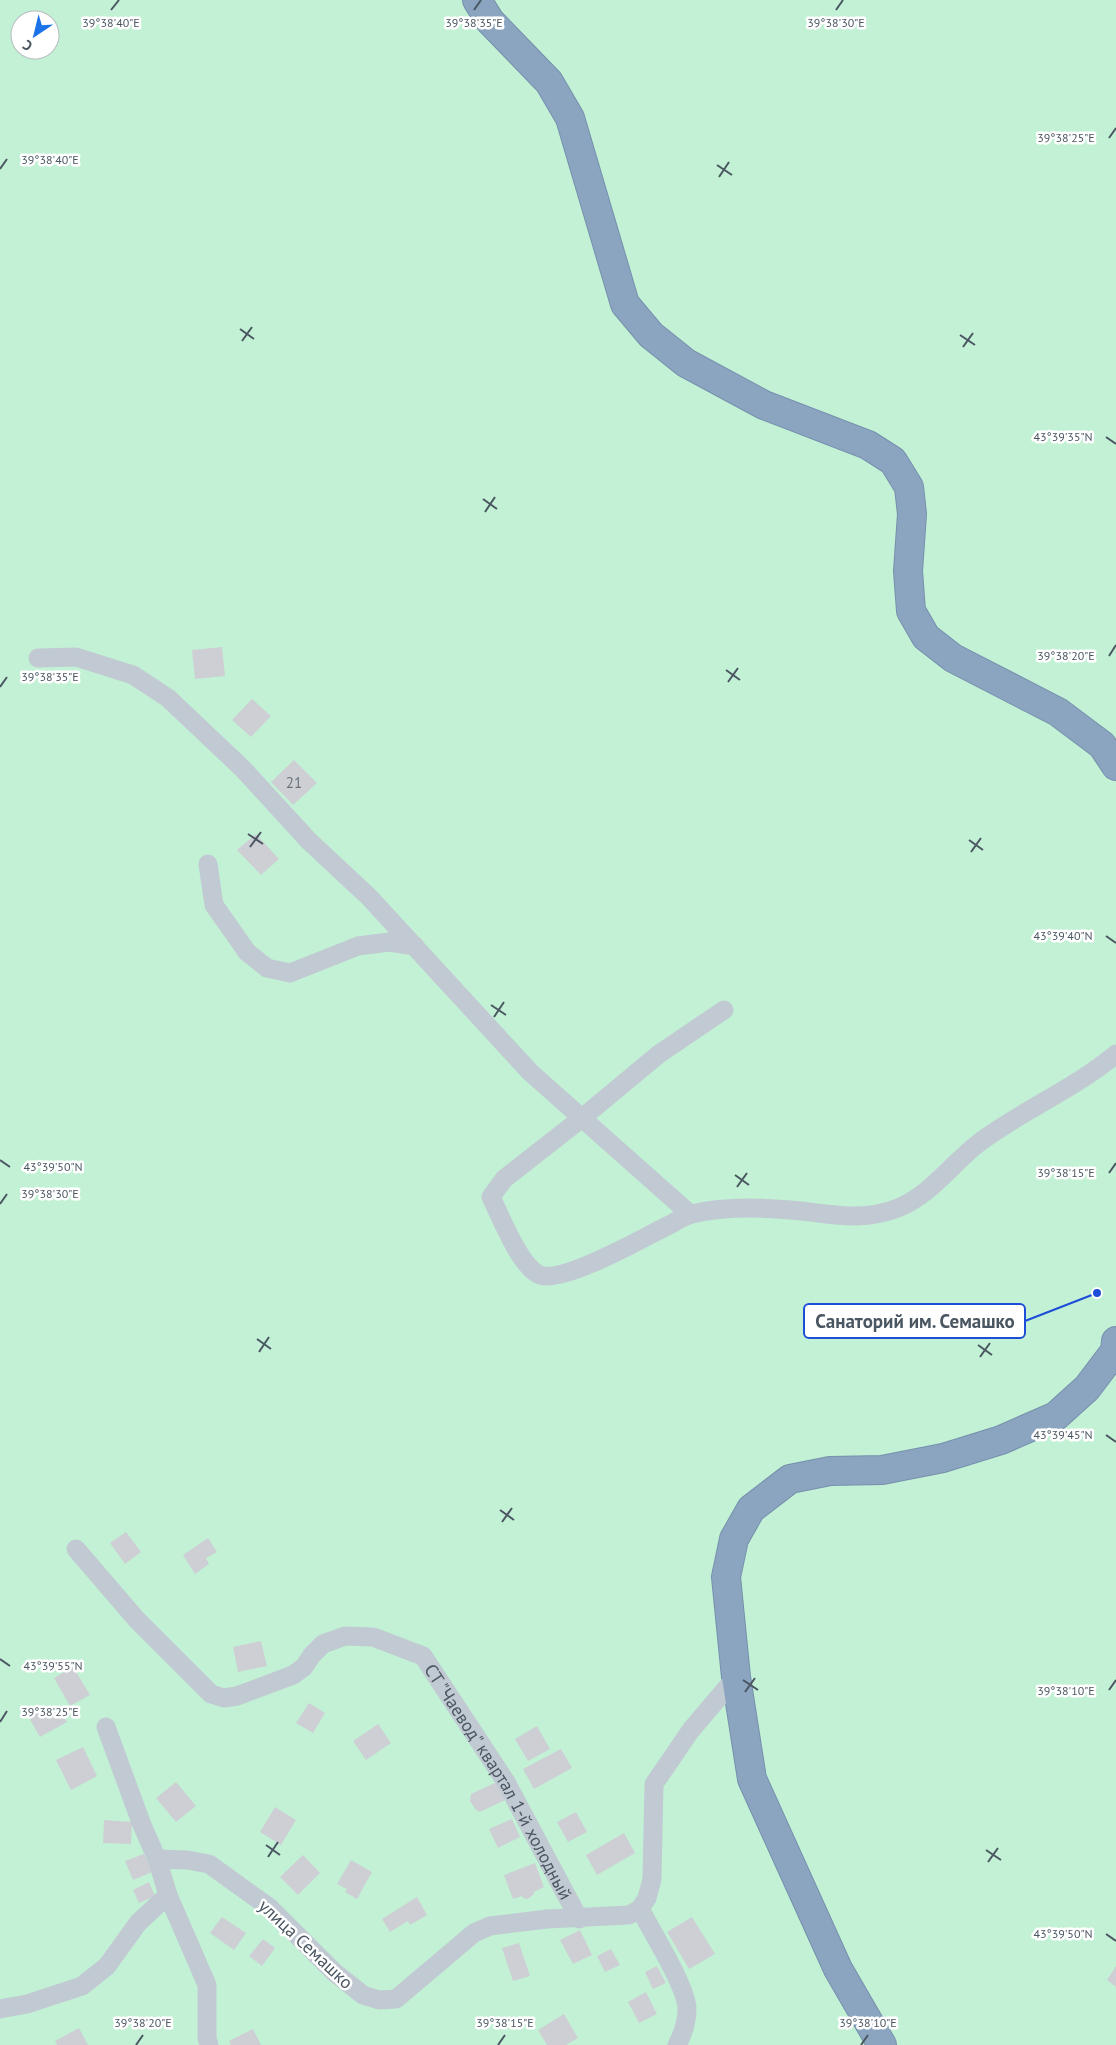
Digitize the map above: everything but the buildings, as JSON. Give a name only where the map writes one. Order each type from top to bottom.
[{"type":"highway","points":[[476,0],[490,20],[549,82],[570,118],[625,304],[651,335],[686,362],[764,405],[868,444],[893,461],[909,487],[912,514],[908,571],[911,611],[926,637],[954,658],[1058,712],[1102,745],[1116,766]]},
{"type":"highway","points":[[878,2039],[838,1968],[752,1779],[736,1678],[726,1577],[734,1539],[751,1509],[790,1479],[830,1471],[882,1470],[943,1458],[1001,1440],[1056,1416],[1087,1388],[1116,1348]]},
{"type":"street","points":[[38,658],[76,657],[133,675],[168,698],[243,768],[309,841],[369,897],[530,1072],[690,1214]]},
{"type":"street","points":[[208,864],[214,905],[247,952],[267,968],[290,973],[358,946],[389,942],[415,946]]},
{"type":"street","points":[[724,1010],[659,1054],[504,1179],[491,1197],[528,1268],[541,1276],[554,1276],[573,1271],[618,1251],[690,1214],[724,1208],[790,1210],[845,1216],[872,1216],[900,1207],[922,1194],[979,1143],[1070,1088],[1116,1054]]},
{"type":"street","name":"СТ \"Чаевод\" квартал 1-й холодный","points":[[76,1549],[137,1620],[211,1694],[224,1698],[237,1696],[293,1675],[304,1667],[312,1654],[323,1644],[345,1636],[373,1637],[424,1656],[506,1782],[580,1918]]},
{"type":"street","points":[[677,2045],[685,2023],[687,2006],[678,1980],[640,1909],[647,1898],[652,1879],[654,1784],[691,1730],[736,1678]]},
{"type":"street","points":[[106,1727],[142,1825],[157,1859],[168,1896],[207,1985],[207,2038],[209,2045]]},
{"type":"street","name":"улица Семашко","points":[[157,1859],[187,1860],[209,1864],[270,1908],[334,1972],[362,1995],[379,2000],[396,1999],[474,1933],[490,1926],[547,1919],[629,1915],[640,1909]]},
{"type":"street","points":[[0,2009],[27,2004],[82,1986],[107,1966],[138,1923],[168,1896]]},
{"type":"green space","points":[[0,0],[1116,0],[1116,2045],[0,2045]]},
{"type":"place","name":"Санаторий им. Семашко","points":[[1097,1293]]}]
